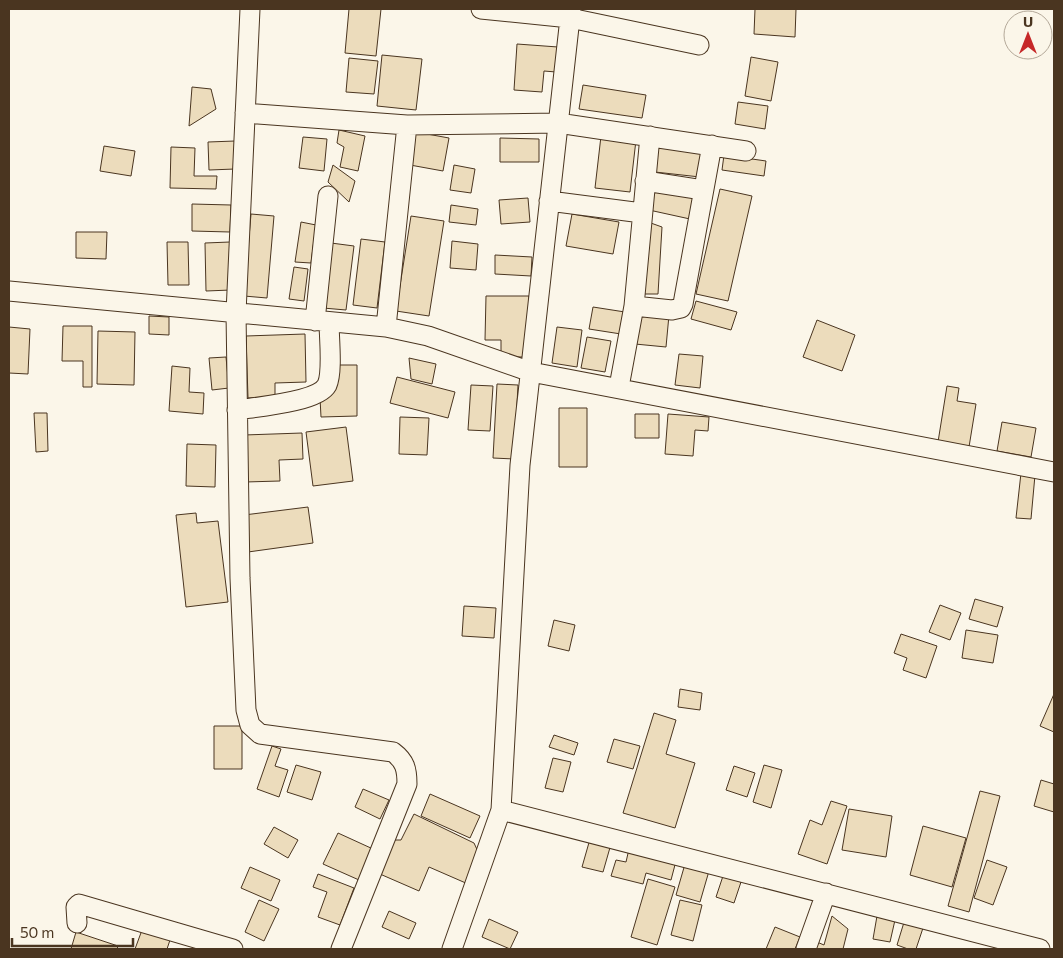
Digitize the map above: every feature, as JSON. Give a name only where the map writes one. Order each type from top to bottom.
[{"type":"street","points":[[250,9],[236,314],[240,578],[246,710],[250,725],[260,734],[393,752],[401,758],[407,768],[407,784],[342,949]]},
{"type":"street","points":[[480,9],[570,14],[699,45]]},
{"type":"street","points":[[452,949],[501,810],[520,465],[570,14]]},
{"type":"street","points":[[245,114],[407,125],[558,123],[746,151]]},
{"type":"street","points":[[386,327],[407,125]]},
{"type":"street","points":[[620,387],[634,306],[650,136]]},
{"type":"street","points":[[634,306],[672,310],[681,308],[712,145]]},
{"type":"street","points":[[645,181],[703,190]]},
{"type":"street","points":[[238,410],[288,402],[310,396],[323,389],[327,384],[329,373],[322,321],[328,196]]},
{"type":"street","points":[[549,202],[642,213]]},
{"type":"street","points":[[9,291],[386,327],[436,339],[531,372],[620,387],[1054,472]]},
{"type":"street","points":[[501,810],[1040,949]]},
{"type":"street","points":[[806,949],[826,894]]},
{"type":"street","points":[[77,923],[76,907],[79,904],[233,949]]},
{"type":"building","points":[[349,9],[381,9],[376,56],[345,53]]},
{"type":"building","points":[[755,9],[796,9],[795,37],[754,34]]},
{"type":"building","points":[[517,44],[558,47],[556,72],[544,71],[542,92],[514,90]]},
{"type":"building","points":[[382,55],[422,59],[416,110],[377,106]]},
{"type":"building","points":[[751,57],[778,62],[771,101],[745,96]]},
{"type":"building","points":[[349,58],[378,61],[374,94],[346,92]]},
{"type":"building","points":[[583,85],[646,95],[642,118],[579,109]]},
{"type":"building","points":[[192,87],[211,89],[216,109],[189,126]]},
{"type":"building","points":[[738,102],[768,106],[765,129],[735,124]]},
{"type":"building","points":[[339,130],[365,136],[358,171],[340,167],[344,147],[337,143]]},
{"type":"building","points":[[416,132],[449,138],[443,171],[410,165]]},
{"type":"building","points":[[601,136],[636,140],[630,192],[595,188]]},
{"type":"building","points":[[303,137],[327,139],[324,171],[299,168]]},
{"type":"building","points":[[500,138],[539,139],[539,162],[500,162]]},
{"type":"building","points":[[235,141],[235,169],[209,170],[208,142]]},
{"type":"building","points":[[104,146],[135,151],[131,176],[100,171]]},
{"type":"building","points":[[171,147],[195,148],[194,176],[217,176],[216,189],[170,188]]},
{"type":"building","points":[[658,147],[703,152],[700,177],[655,172]]},
{"type":"building","points":[[724,155],[766,161],[764,176],[722,170]]},
{"type":"building","points":[[333,165],[355,181],[349,202],[328,182]]},
{"type":"building","points":[[454,165],[475,169],[471,193],[450,190]]},
{"type":"building","points":[[654,187],[695,196],[690,219],[649,210]]},
{"type":"building","points":[[720,189],[752,196],[728,301],[696,294]]},
{"type":"building","points":[[528,198],[530,222],[501,224],[499,200]]},
{"type":"building","points":[[192,204],[231,205],[230,232],[192,231]]},
{"type":"building","points":[[451,205],[478,209],[476,225],[449,222]]},
{"type":"building","points":[[251,214],[274,216],[267,298],[244,296]]},
{"type":"building","points":[[572,214],[619,222],[613,254],[566,246]]},
{"type":"building","points":[[411,216],[444,221],[429,316],[396,311]]},
{"type":"building","points":[[301,222],[316,225],[311,263],[295,262]]},
{"type":"building","points":[[648,222],[662,227],[658,294],[644,294]]},
{"type":"building","points":[[76,232],[107,232],[106,259],[76,258]]},
{"type":"building","points":[[361,239],[385,242],[377,308],[353,305]]},
{"type":"building","points":[[452,241],[478,244],[476,270],[450,268]]},
{"type":"building","points":[[167,242],[188,242],[189,285],[168,285]]},
{"type":"building","points":[[230,242],[231,290],[206,291],[205,243]]},
{"type":"building","points":[[331,243],[354,246],[346,310],[323,308]]},
{"type":"building","points":[[495,255],[532,257],[531,276],[495,274]]},
{"type":"building","points":[[294,267],[308,269],[304,301],[289,299]]},
{"type":"building","points":[[486,296],[529,296],[528,357],[501,357],[501,340],[485,340]]},
{"type":"building","points":[[696,301],[737,312],[731,330],[691,319]]},
{"type":"building","points":[[593,307],[625,312],[621,334],[589,329]]},
{"type":"building","points":[[637,312],[669,315],[666,347],[635,344]]},
{"type":"building","points":[[149,316],[169,317],[169,335],[149,334]]},
{"type":"building","points":[[817,320],[855,335],[842,371],[803,357]]},
{"type":"building","points":[[63,326],[92,326],[92,387],[83,387],[83,361],[62,361]]},
{"type":"building","points":[[9,327],[30,329],[28,374],[9,373]]},
{"type":"building","points":[[557,327],[582,330],[577,367],[552,363]]},
{"type":"building","points":[[98,331],[135,332],[134,385],[97,384]]},
{"type":"building","points":[[305,334],[306,382],[275,383],[275,397],[248,398],[246,336]]},
{"type":"building","points":[[587,337],[611,341],[605,372],[581,368]]},
{"type":"building","points":[[679,354],[703,356],[700,388],[675,385]]},
{"type":"building","points":[[226,357],[229,388],[212,390],[209,358]]},
{"type":"building","points":[[409,358],[436,364],[432,384],[411,379]]},
{"type":"building","points":[[332,365],[357,365],[357,416],[321,417],[320,398]]},
{"type":"building","points":[[172,366],[190,368],[189,392],[204,393],[203,414],[169,411]]},
{"type":"building","points":[[397,377],[455,392],[448,418],[390,403]]},
{"type":"building","points":[[497,384],[518,385],[514,459],[493,458]]},
{"type":"building","points":[[471,385],[493,386],[490,431],[468,430]]},
{"type":"building","points":[[947,386],[959,388],[957,401],[976,404],[969,447],[938,442]]},
{"type":"building","points":[[559,408],[587,408],[587,467],[559,467]]},
{"type":"building","points":[[34,413],[47,413],[48,451],[36,452]]},
{"type":"building","points":[[635,414],[659,414],[659,438],[635,438]]},
{"type":"building","points":[[668,414],[709,417],[708,431],[695,430],[693,456],[665,454]]},
{"type":"building","points":[[400,417],[429,418],[427,455],[399,454]]},
{"type":"building","points":[[1002,422],[1036,428],[1031,457],[997,451]]},
{"type":"building","points":[[346,427],[353,481],[313,486],[306,432]]},
{"type":"building","points":[[302,433],[303,459],[279,460],[280,481],[245,482],[244,435]]},
{"type":"building","points":[[187,444],[216,445],[215,487],[186,486]]},
{"type":"building","points":[[1021,473],[1035,475],[1031,519],[1016,518]]},
{"type":"building","points":[[308,507],[313,543],[248,552],[244,515]]},
{"type":"building","points":[[196,513],[197,523],[218,521],[228,602],[186,607],[176,515]]},
{"type":"building","points":[[975,599],[1003,607],[997,627],[969,619]]},
{"type":"building","points":[[940,605],[961,613],[950,640],[929,632]]},
{"type":"building","points":[[464,606],[496,608],[494,638],[462,636]]},
{"type":"building","points":[[554,620],[575,625],[569,651],[548,646]]},
{"type":"building","points":[[966,630],[998,635],[993,663],[962,658]]},
{"type":"building","points":[[901,634],[937,646],[926,678],[903,670],[907,658],[894,653]]},
{"type":"building","points":[[680,689],[702,693],[700,710],[678,707]]},
{"type":"building","points":[[1054,694],[1054,732],[1040,726]]},
{"type":"building","points":[[654,713],[676,720],[666,754],[695,763],[675,828],[623,813]]},
{"type":"building","points":[[214,726],[242,726],[242,769],[214,769]]},
{"type":"building","points":[[554,735],[578,743],[574,755],[549,747]]},
{"type":"building","points":[[614,739],[640,746],[633,769],[607,762]]},
{"type":"building","points":[[272,746],[281,749],[275,766],[288,770],[279,797],[257,789]]},
{"type":"building","points":[[553,758],[571,762],[563,792],[545,788]]},
{"type":"building","points":[[296,765],[321,772],[312,800],[287,792]]},
{"type":"building","points":[[764,765],[782,770],[771,808],[753,802]]},
{"type":"building","points":[[734,766],[755,773],[747,797],[726,790]]},
{"type":"building","points":[[1041,780],[1054,784],[1054,812],[1034,806]]},
{"type":"building","points":[[363,789],[389,800],[380,819],[355,807]]},
{"type":"building","points":[[980,791],[1000,796],[969,912],[948,906]]},
{"type":"building","points":[[430,794],[480,816],[470,838],[421,816]]},
{"type":"building","points":[[831,801],[847,806],[827,864],[798,854],[810,820],[822,825]]},
{"type":"building","points":[[849,809],[892,816],[886,857],[842,850]]},
{"type":"building","points":[[414,814],[474,843],[480,856],[468,884],[429,867],[419,891],[373,871],[386,840],[401,840]]},
{"type":"building","points":[[923,826],[966,838],[952,887],[910,875]]},
{"type":"building","points":[[274,827],[298,840],[288,858],[264,844]]},
{"type":"building","points":[[338,833],[373,849],[359,880],[323,864]]},
{"type":"building","points":[[590,839],[611,844],[603,872],[582,867]]},
{"type":"building","points":[[629,849],[676,861],[671,880],[646,873],[643,884],[611,876],[616,860],[626,862]]},
{"type":"building","points":[[987,860],[1007,867],[993,905],[974,898]]},
{"type":"building","points":[[685,864],[709,871],[700,902],[676,895]]},
{"type":"building","points":[[250,867],[280,880],[271,901],[241,888]]},
{"type":"building","points":[[724,873],[742,879],[734,903],[716,897]]},
{"type":"building","points":[[318,874],[354,888],[340,925],[318,917],[327,892],[313,887]]},
{"type":"building","points":[[648,879],[675,887],[657,945],[631,937]]},
{"type":"building","points":[[259,900],[279,909],[264,941],[245,932]]},
{"type":"building","points":[[680,900],[702,905],[693,941],[671,935]]},
{"type":"building","points":[[389,911],[416,923],[409,939],[382,927]]},
{"type":"building","points":[[832,916],[848,929],[843,949],[815,949],[817,942],[824,945]]},
{"type":"building","points":[[877,916],[895,920],[890,942],[873,939]]},
{"type":"building","points":[[489,919],[518,932],[510,949],[482,937]]},
{"type":"building","points":[[905,919],[924,925],[916,949],[908,949],[897,945]]},
{"type":"building","points":[[775,927],[800,937],[795,949],[766,949]]},
{"type":"building","points":[[142,930],[170,940],[167,949],[135,949]]},
{"type":"building","points":[[76,932],[118,946],[117,949],[71,949]]}]
